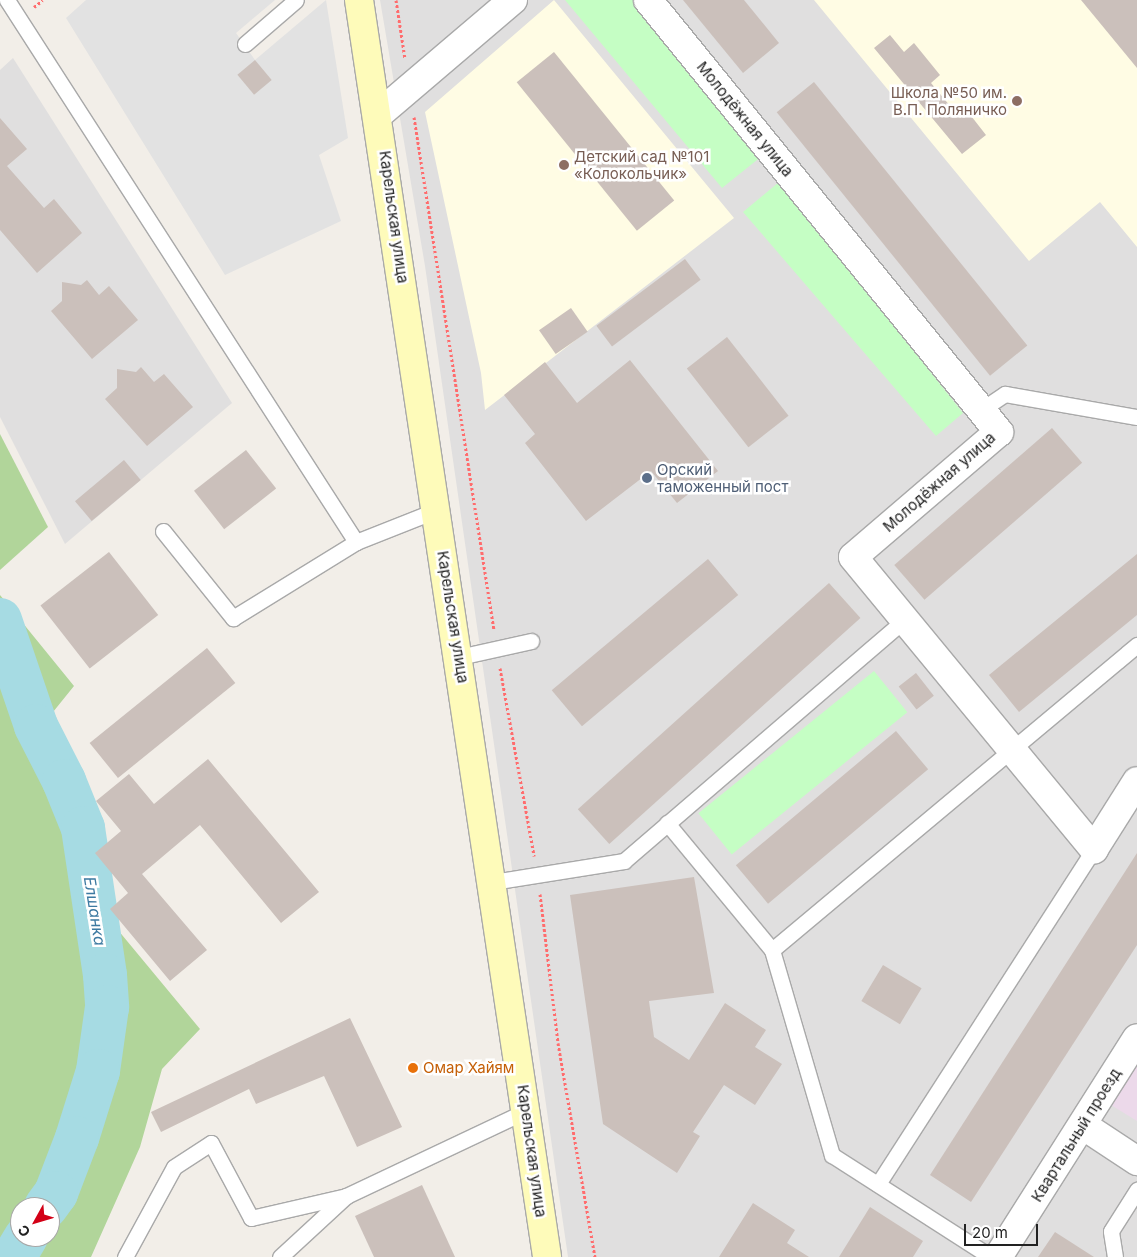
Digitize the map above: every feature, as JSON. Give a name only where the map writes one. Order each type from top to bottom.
[{"type":"street","name":"Карельская улица","points":[[359,0],[379,114],[545,1246]]},
{"type":"street","points":[[379,114],[513,0]]},
{"type":"street","name":"Молодёжная улица","points":[[648,0],[999,432],[853,557],[1094,849]]},
{"type":"street","points":[[1094,849],[1137,781]]},
{"type":"street","name":"Квартальный проезд","points":[[998,1257],[1084,1126],[1137,1038]]},
{"type":"street","points":[[1084,1126],[1137,1161]]},
{"type":"lane","points":[[7,0],[356,542]]},
{"type":"lane","points":[[245,44],[296,0]]},
{"type":"lane","points":[[982,410],[1005,394],[1137,417]]},
{"type":"lane","points":[[162,531],[233,618],[356,542],[437,510]]},
{"type":"lane","points":[[493,882],[624,861],[905,619]]},
{"type":"lane","points":[[459,656],[531,641]]},
{"type":"lane","points":[[772,950],[1137,645]]},
{"type":"lane","points":[[667,823],[772,950],[832,1155],[991,1257]]},
{"type":"lane","points":[[878,1184],[1094,849]]},
{"type":"lane","points":[[125,1257],[174,1167],[211,1143],[251,1218],[346,1196],[526,1111]]},
{"type":"lane","points":[[1115,1257],[1111,1231],[1137,1190]]},
{"type":"lane","points":[[280,1257],[346,1196]]},
{"type":"shaded area","points":[[86,0],[275,0],[236,33],[255,60],[326,0],[348,138],[319,155],[341,221],[225,275],[66,18]]},
{"type":"shaded area","points":[[380,0],[1137,0],[1137,1257],[568,1257],[425,266]]},
{"type":"shaded area","name":"Детский сад №101 «Колокольчик»","points":[[554,0],[734,218],[485,410],[481,373],[425,112]]},
{"type":"shaded area","name":"Школа №50 им. В.П. Поляничко","points":[[814,0],[1137,0],[1137,247],[1100,202],[1029,261]]},
{"type":"shaded area","points":[[13,58],[232,403],[65,544],[0,417],[0,70]]},
{"type":"shaded area","points":[[1137,1063],[1137,1121],[1111,1105]]},
{"type":"green space","points":[[565,0],[634,0],[762,156],[722,188]]},
{"type":"green space","points":[[779,182],[963,413],[936,436],[743,212]]},
{"type":"green space","points":[[0,434],[48,527],[0,570]]},
{"type":"green space","points":[[0,595],[74,686],[28,743],[103,912],[200,1029],[162,1069],[140,1147],[91,1257],[0,1257]]},
{"type":"green space","points":[[874,671],[907,712],[732,854],[698,813]]},
{"type":"building","points":[[683,0],[744,0],[779,43],[743,73]]},
{"type":"building","points":[[1081,0],[1137,0],[1137,68]]},
{"type":"building","points":[[890,35],[904,52],[914,43],[940,75],[931,83],[960,118],[968,112],[986,135],[962,154],[874,48]]},
{"type":"building","points":[[554,52],[674,200],[637,231],[517,82]]},
{"type":"building","points":[[255,60],[272,80],[254,95],[237,75]]},
{"type":"building","points":[[814,82],[1027,345],[990,376],[777,112]]},
{"type":"building","points":[[0,118],[27,149],[7,166],[44,208],[54,199],[82,233],[37,273],[0,230]]},
{"type":"building","points":[[685,259],[701,280],[612,347],[596,326]]},
{"type":"building","points":[[87,280],[99,295],[109,286],[138,320],[92,359],[51,311],[62,301],[62,282],[81,285]]},
{"type":"building","points":[[571,308],[588,332],[556,354],[539,330]]},
{"type":"building","points":[[727,337],[789,416],[748,447],[687,368]]},
{"type":"building","points":[[630,360],[718,471],[677,503],[651,471],[586,521],[525,443],[535,434],[504,395],[545,362],[577,403]]},
{"type":"building","points":[[141,367],[154,382],[164,374],[193,407],[147,446],[105,399],[117,388],[117,369],[136,372]]},
{"type":"building","points":[[1052,428],[1082,463],[924,600],[894,565]]},
{"type":"building","points":[[246,450],[276,489],[224,529],[194,491]]},
{"type":"building","points":[[124,460],[141,480],[92,521],[75,501]]},
{"type":"building","points":[[109,552],[158,615],[90,669],[40,606]]},
{"type":"building","points":[[1137,554],[1137,615],[1019,712],[989,675]]},
{"type":"building","points":[[708,559],[738,595],[582,726],[552,690]]},
{"type":"building","points":[[829,583],[860,618],[609,844],[578,809]]},
{"type":"building","points":[[207,648],[235,683],[118,778],[90,743]]},
{"type":"building","points":[[916,673],[934,696],[917,709],[899,687]]},
{"type":"building","points":[[896,731],[928,769],[768,904],[736,865]]},
{"type":"building","points":[[208,759],[319,892],[281,923],[200,825],[142,874],[207,950],[170,981],[110,909],[128,893],[95,853],[121,831],[96,801],[129,774],[154,804]]},
{"type":"building","points":[[1137,853],[1137,945],[971,1202],[930,1175]]},
{"type":"building","points":[[694,877],[714,993],[649,1001],[654,1037],[689,1060],[725,1003],[766,1030],[755,1047],[782,1064],[755,1105],[724,1085],[693,1132],[700,1136],[677,1173],[603,1124],[570,895]]},
{"type":"building","points":[[883,965],[922,988],[900,1024],[861,1001]]},
{"type":"building","points":[[350,1018],[402,1127],[357,1147],[324,1076],[256,1104],[249,1089],[161,1132],[151,1112]]},
{"type":"building","points":[[422,1185],[455,1257],[374,1257],[355,1216]]},
{"type":"building","points":[[753,1203],[795,1230],[787,1243],[809,1257],[719,1257]]},
{"type":"building","points":[[870,1207],[923,1241],[913,1257],[839,1257]]},
{"type":"building","points":[[1055,1232],[1094,1257],[1038,1257]]},
{"type":"waterway","name":"Елшанка","points":[[0,620],[36,726],[64,781],[83,828],[105,975],[107,1007],[98,1071],[77,1138],[53,1197]]},
{"type":"waterway","name":"Елшанка","points":[[14,1257],[20,1247]]},
{"type":"place","name":"Школа №50 им. В.П. Поляничко","points":[[1017,101]]},
{"type":"place","name":"Детский сад №101 «Колокольчик»","points":[[564,165]]},
{"type":"place","name":"Орский таможенный пост","points":[[647,478]]},
{"type":"place","name":"Омар Хайям","points":[[413,1068]]}]
